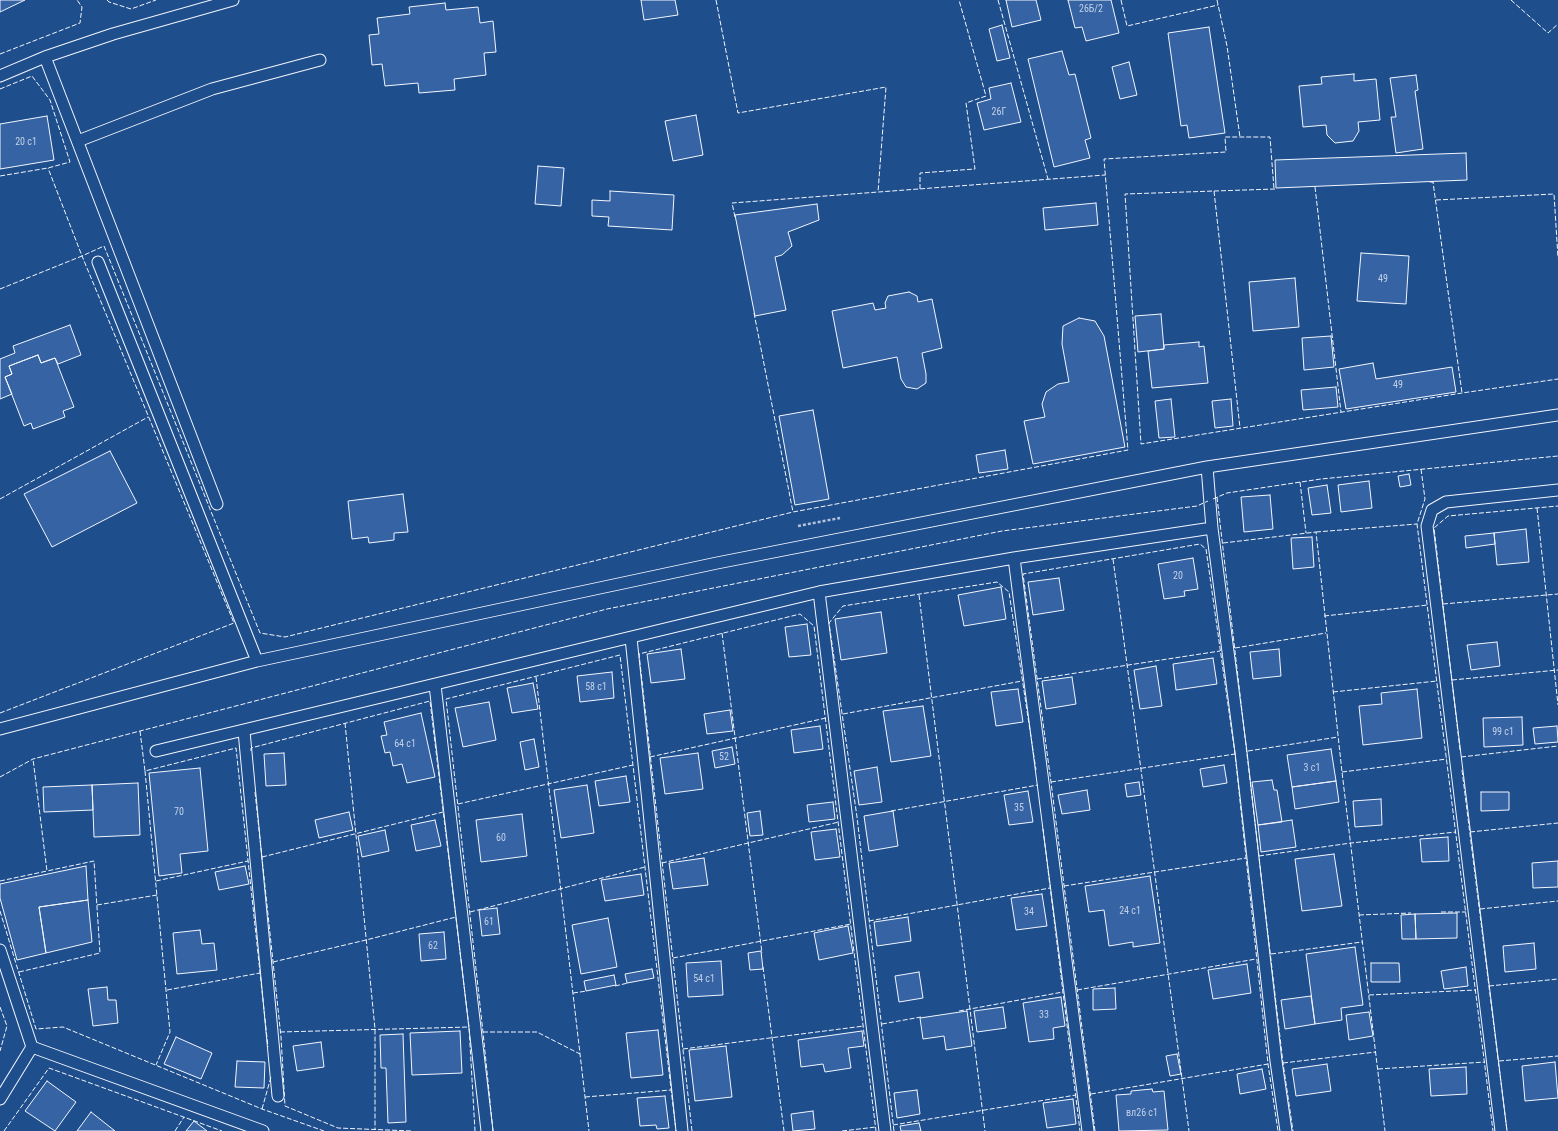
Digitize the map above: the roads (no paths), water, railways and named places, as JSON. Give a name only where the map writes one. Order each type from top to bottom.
[{"type":"lane","points":[[0,76],[45,57],[113,34],[233,0]]},
{"type":"lane","points":[[45,57],[217,504]]},
{"type":"lane","points":[[78,141],[212,88],[320,60]]},
{"type":"lane","points":[[98,262],[257,661]]},
{"type":"lane","points":[[0,729],[257,661],[717,563],[1207,468],[1558,415]]},
{"type":"lane","points":[[1207,468],[1212,528],[1241,752],[1276,1061],[1286,1131]]},
{"type":"lane","points":[[1501,1131],[1427,526],[1432,510],[1446,502],[1558,490]]},
{"type":"lane","points":[[156,751],[819,592],[1014,558],[1212,528]]},
{"type":"lane","points":[[1014,558],[1088,1131]]},
{"type":"lane","points":[[819,592],[885,1131]]},
{"type":"lane","points":[[631,638],[682,1131]]},
{"type":"lane","points":[[435,685],[487,1131]]},
{"type":"lane","points":[[244,731],[278,1096]]},
{"type":"lane","points":[[0,950],[32,1048]]},
{"type":"lane","points":[[0,1099],[32,1048]]},
{"type":"lane","points":[[32,1048],[263,1131]]}]
